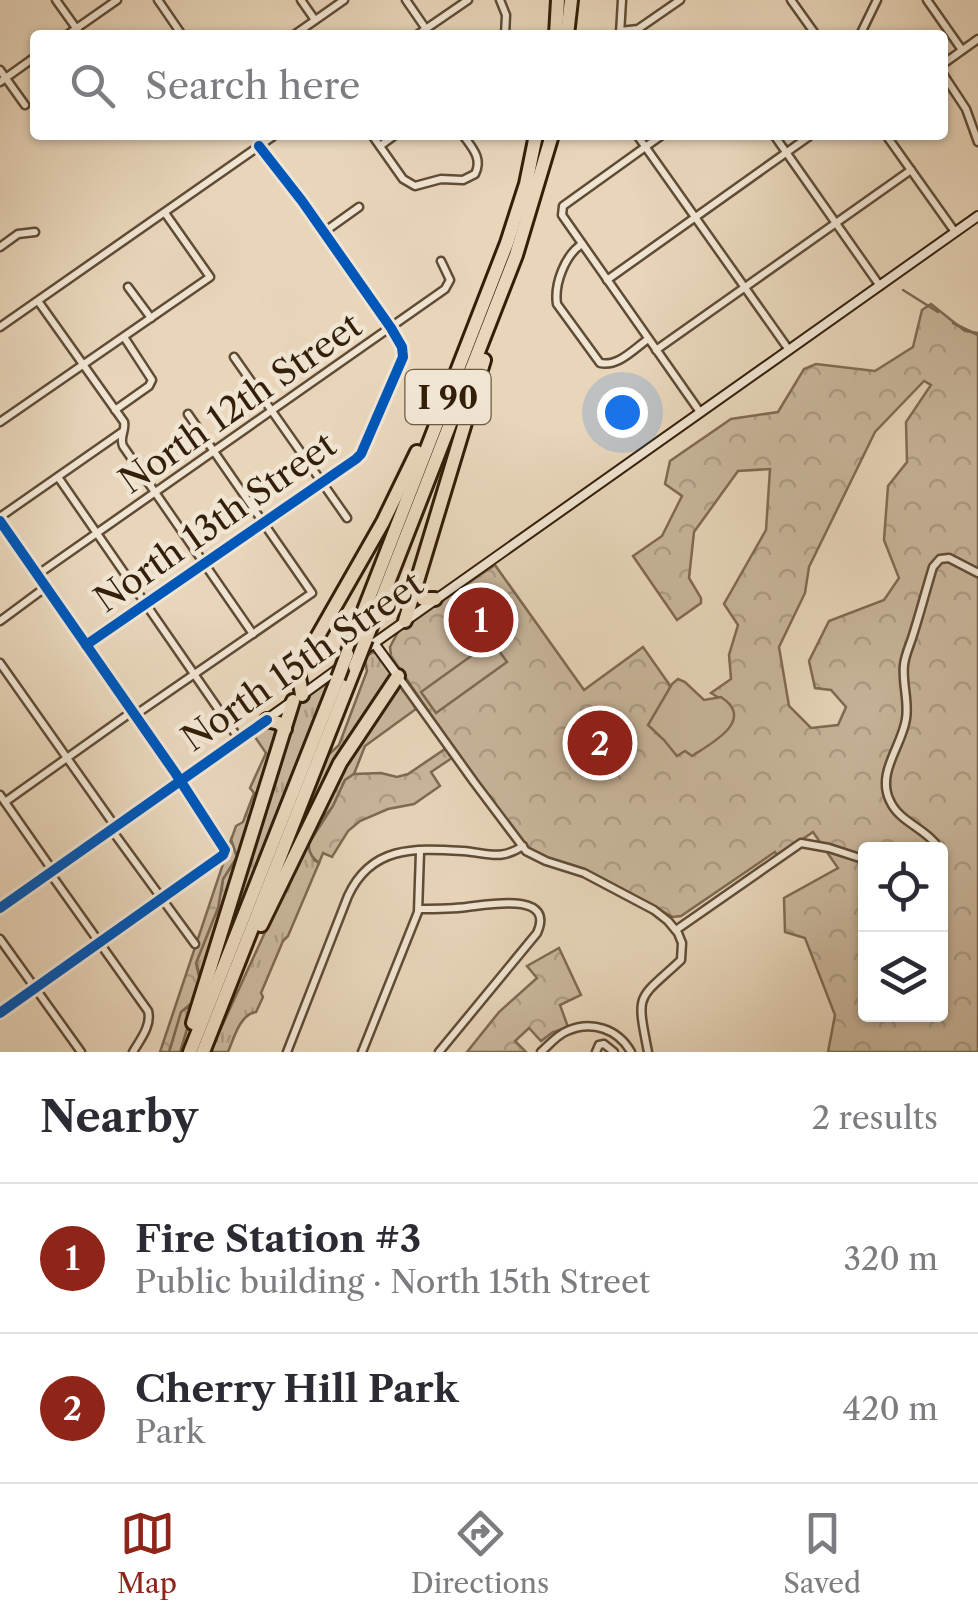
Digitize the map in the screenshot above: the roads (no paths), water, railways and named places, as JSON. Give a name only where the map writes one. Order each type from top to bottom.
[{"type":"highway","points":[[556,30],[558,0]]},
{"type":"highway","points":[[567,30],[570,0]]},
{"type":"highway","name":"I 90","points":[[187,1052],[455,378],[516,218],[535,140]]},
{"type":"highway","name":"I 90","points":[[406,621],[551,140]]},
{"type":"highway","name":"I 90","points":[[203,1052],[355,667],[370,641],[516,255]]},
{"type":"highway","points":[[298,698],[298,671],[382,522],[455,378]]},
{"type":"highway","points":[[416,588],[423,599],[436,600]]},
{"type":"highway","points":[[216,1017],[340,763],[398,676]]},
{"type":"highway","name":"I 90","points":[[187,1052],[298,698]]},
{"type":"highway","points":[[268,720],[285,730]]},
{"type":"main road","name":"North 15th Street","points":[[0,908],[268,720],[370,641],[406,621],[978,216]]},
{"type":"main road","points":[[0,519],[180,780]]},
{"type":"main road","points":[[370,641],[398,676]]},
{"type":"street","points":[[56,0],[77,30]]},
{"type":"street","points":[[80,30],[117,0]]},
{"type":"street","points":[[158,0],[179,30]]},
{"type":"street","points":[[301,0],[315,20]]},
{"type":"street","points":[[301,30],[344,0]]},
{"type":"street","points":[[406,0],[426,29],[468,0]]},
{"type":"street","points":[[500,0],[506,14],[504,30]]},
{"type":"street","points":[[620,30],[622,0]]},
{"type":"street","points":[[635,30],[680,0]]},
{"type":"street","points":[[791,0],[813,30]]},
{"type":"street","points":[[862,30],[877,0]]},
{"type":"street","points":[[928,0],[962,50]]},
{"type":"street","points":[[948,60],[978,39]]},
{"type":"street","points":[[25,105],[2,77],[30,61]]},
{"type":"street","points":[[948,82],[966,110],[978,142]]},
{"type":"street","points":[[0,327],[268,140]]},
{"type":"street","points":[[376,140],[405,182],[418,186],[474,176],[478,157],[466,140]]},
{"type":"street","points":[[380,146],[389,140]]},
{"type":"street","points":[[641,140],[788,350]]},
{"type":"street","points":[[655,140],[561,209],[700,412]]},
{"type":"street","points":[[777,140],[880,286]]},
{"type":"street","points":[[607,280],[804,140]]},
{"type":"street","points":[[889,140],[955,232]]},
{"type":"street","points":[[260,146],[391,328]]},
{"type":"street","points":[[656,350],[910,170]]},
{"type":"street","points":[[324,232],[359,207]]},
{"type":"street","points":[[0,422],[210,277],[164,212]]},
{"type":"street","points":[[0,247],[18,234],[35,232]]},
{"type":"street","points":[[582,244],[569,256],[556,300],[596,360],[605,364],[615,362],[648,339]]},
{"type":"street","name":"North 12th Street","points":[[38,575],[445,289],[450,280],[441,261]]},
{"type":"street","points":[[128,287],[151,318]]},
{"type":"street","points":[[38,300],[124,422],[123,446],[253,634]]},
{"type":"street","name":"North 13th Street","points":[[86,645],[360,454],[403,357],[391,328]]},
{"type":"street","points":[[115,410],[152,382],[124,337]]},
{"type":"street","points":[[234,358],[347,518]]},
{"type":"street","points":[[0,813],[4,801],[312,593],[188,414]]},
{"type":"street","points":[[0,519],[122,432]]},
{"type":"street","points":[[58,477],[240,739]]},
{"type":"street","points":[[934,842],[898,814],[887,793],[890,759],[906,718],[904,660],[932,568],[949,558],[978,573]]},
{"type":"street","points":[[0,621],[46,588]]},
{"type":"street","points":[[0,662],[195,944]]},
{"type":"street","points":[[398,676],[528,853],[584,873],[634,898],[676,930],[682,943],[681,960],[652,984],[641,1002],[648,1052]]},
{"type":"street","points":[[0,1013],[224,851],[180,780]]},
{"type":"street","points":[[4,801],[148,1011],[150,1018],[133,1052]]},
{"type":"street","points":[[676,930],[801,843],[858,857]]},
{"type":"street","points":[[287,1052],[348,896],[357,878],[371,864],[381,857],[420,852],[503,856],[523,846]]},
{"type":"street","points":[[362,1052],[419,909],[420,852]]},
{"type":"street","points":[[419,909],[514,903],[537,912],[541,922],[537,932],[439,1052]]},
{"type":"street","points":[[0,939],[81,1052]]},
{"type":"street","points":[[540,1052],[564,1032],[589,1026],[617,1034],[631,1052]]},
{"type":"street","points":[[596,1052],[601,1044],[614,1052]]},
{"type":"waterway","points":[[903,290],[938,312]]},
{"type":"waterway","points":[[953,323],[978,335]]},
{"type":"place","name":"Fire Station #3","points":[[481,620]]},
{"type":"place","name":"Cherry Hill Park","points":[[600,743]]}]
